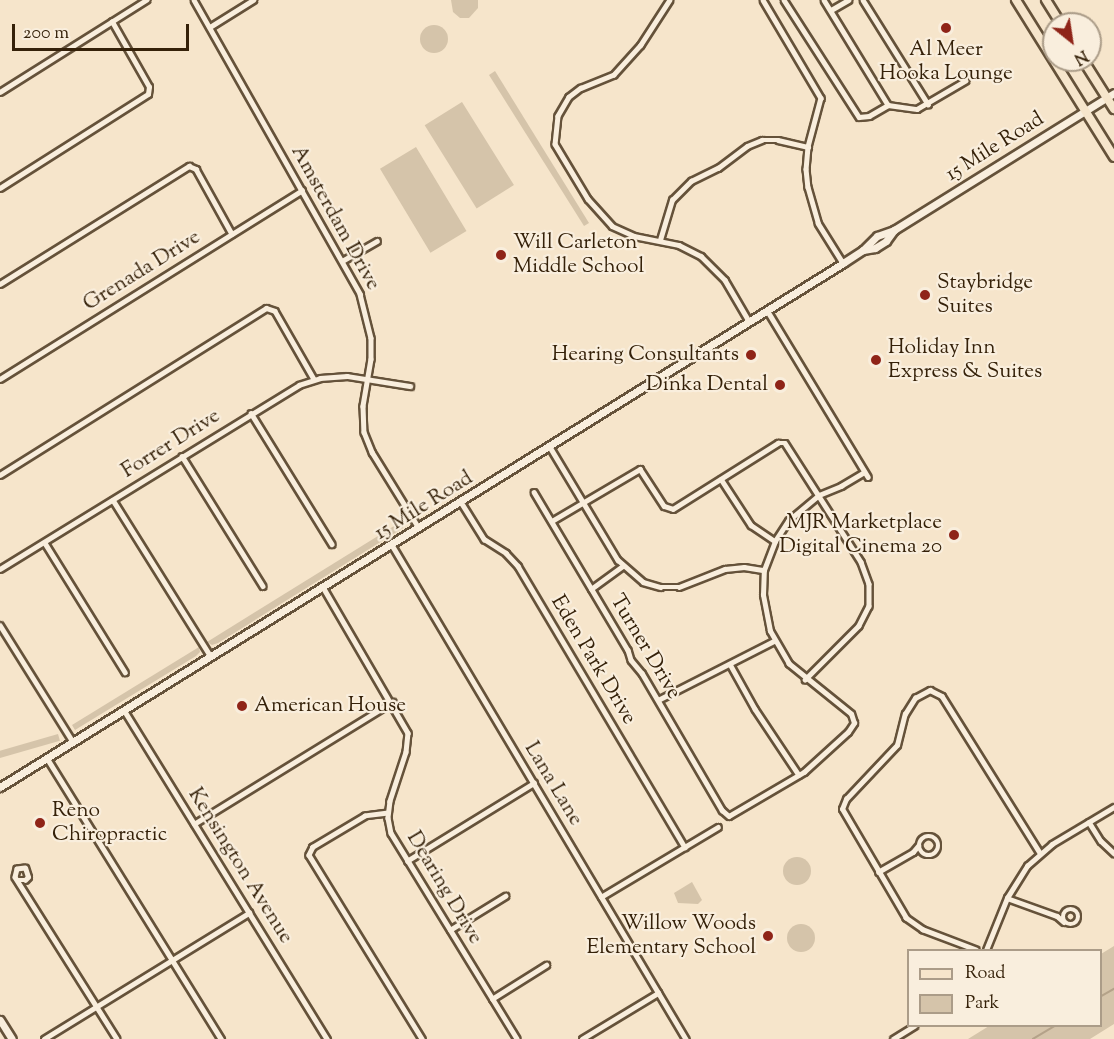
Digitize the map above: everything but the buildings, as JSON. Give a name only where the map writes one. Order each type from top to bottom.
[{"type":"main road","points":[[1016,0],[1114,157]]},
{"type":"main road","points":[[1092,72],[1110,95],[1114,109]]},
{"type":"main road","name":"15 Mile Road","points":[[0,787],[550,447],[843,262],[863,250],[875,248],[886,241],[894,230],[1110,95]]},
{"type":"main road","points":[[0,1020],[12,1039]]},
{"type":"street","points":[[0,92],[146,0]]},
{"type":"street","name":"Amsterdam Drive","points":[[195,0],[360,294],[367,316],[371,348],[362,415],[366,440],[419,528]]},
{"type":"street","points":[[210,27],[253,0]]},
{"type":"street","points":[[670,0],[641,45],[617,72],[581,88],[568,97],[558,116],[555,144],[588,199],[612,226],[634,236],[660,240],[691,250],[710,263],[729,286],[749,321]]},
{"type":"street","points":[[763,0],[821,98],[808,147],[806,169],[812,208],[843,262]]},
{"type":"street","points":[[784,0],[859,117],[869,116],[888,105],[911,110],[928,104],[965,81]]},
{"type":"street","points":[[824,0],[888,105]]},
{"type":"street","points":[[831,10],[848,0]]},
{"type":"street","points":[[863,0],[928,104]]},
{"type":"street","points":[[0,188],[150,92],[112,22]]},
{"type":"street","points":[[660,240],[668,208],[678,192],[691,181],[718,168],[754,143],[771,139],[808,147]]},
{"type":"street","points":[[0,284],[186,167],[191,166],[196,169],[232,234]]},
{"type":"street","name":"Grenada Drive","points":[[0,380],[302,190]]},
{"type":"street","points":[[342,261],[377,241]]},
{"type":"street","points":[[0,475],[266,308],[276,311],[314,380]]},
{"type":"street","points":[[767,310],[868,477]]},
{"type":"street","name":"Forrer Drive","points":[[0,569],[291,388],[314,380],[338,376],[410,386]]},
{"type":"street","points":[[251,413],[332,544]]},
{"type":"street","points":[[552,521],[640,469],[669,510],[783,442],[861,562],[868,575],[870,593],[869,606],[859,626],[805,680]]},
{"type":"street","points":[[550,447],[623,566],[643,582],[671,588],[685,586],[725,569],[744,567],[764,570]]},
{"type":"street","points":[[182,456],[263,586]]},
{"type":"street","points":[[730,664],[755,709],[799,775],[848,732],[855,720],[805,680],[789,664],[774,641],[763,601],[764,570],[774,541],[796,513],[819,495],[841,486],[864,471]]},
{"type":"street","points":[[721,479],[751,525],[774,541]]},
{"type":"street","name":"Turner Drive","points":[[534,492],[628,650],[631,660],[658,700],[722,810],[729,816],[799,775]]},
{"type":"street","points":[[113,500],[211,657]]},
{"type":"street","name":"Eden Park Drive","points":[[461,502],[484,539],[506,553],[518,566],[685,847]]},
{"type":"street","points":[[45,543],[125,672]]},
{"type":"street","name":"Lana Lane","points":[[392,545],[686,1039]]},
{"type":"street","points":[[591,589],[623,566]]},
{"type":"street","name":"Dearing Drive","points":[[323,587],[406,727],[408,737],[388,813],[391,833],[517,1039]]},
{"type":"street","points":[[0,625],[73,742]]},
{"type":"street","points":[[658,700],[774,641]]},
{"type":"street","points":[[971,949],[911,923],[843,814],[843,804],[893,751],[910,704],[922,693],[930,690],[938,693],[946,702],[1040,853]]},
{"type":"street","points":[[194,824],[392,702]]},
{"type":"street","name":"Kensington Avenue","points":[[124,710],[327,1039]]},
{"type":"street","points":[[47,758],[221,1039]]},
{"type":"street","points":[[407,861],[534,783]]},
{"type":"street","points":[[987,949],[1007,898],[1021,873],[1040,853],[1114,807]]},
{"type":"street","points":[[388,813],[374,812],[365,816],[313,847],[309,852],[310,858],[422,1039]]},
{"type":"street","points":[[1089,822],[1101,841],[1114,853]]},
{"type":"street","points":[[601,897],[718,827]]},
{"type":"street","points":[[878,872],[913,852],[921,851],[933,855],[937,852],[938,845],[931,836],[922,838],[913,852]]},
{"type":"street","points":[[919,844],[921,851]]},
{"type":"street","points":[[24,888],[28,872],[21,867],[14,873],[117,1039]]},
{"type":"street","points":[[18,880],[27,879]]},
{"type":"street","points":[[450,930],[505,896]]},
{"type":"street","points":[[1007,898],[1057,916],[1064,922],[1074,925],[1080,917],[1076,910],[1057,916]]},
{"type":"street","points":[[1064,922],[1065,912]]},
{"type":"street","points":[[44,1039],[249,913]]},
{"type":"street","points":[[492,999],[546,965]]},
{"type":"street","points":[[582,1039],[658,993]]},
{"type":"street","points":[[893,1039],[912,1027]]},
{"type":"green space","points":[[451,0],[478,0],[478,8],[469,18],[460,18],[453,12]]},
{"type":"green space","points":[[434,25],[444,29],[448,39],[444,49],[434,53],[424,49],[420,39],[424,29]]},
{"type":"green space","points":[[495,71],[589,223],[584,226],[489,75]]},
{"type":"green space","points":[[462,102],[514,185],[477,208],[425,125]]},
{"type":"green space","points":[[416,147],[466,231],[430,253],[380,169]]},
{"type":"green space","points":[[407,518],[403,528],[218,643],[212,645],[207,642]]},
{"type":"green space","points":[[199,647],[200,652],[196,656],[75,730],[72,725]]},
{"type":"green space","points":[[58,734],[60,741],[0,758],[0,751]]},
{"type":"green space","points":[[797,857],[807,861],[811,871],[807,881],[797,885],[787,881],[783,871],[787,861]]},
{"type":"green space","points":[[692,882],[702,900],[698,904],[678,903],[674,893]]},
{"type":"green space","points":[[801,924],[811,928],[815,938],[811,948],[801,952],[791,948],[787,938],[791,928]]},
{"type":"green space","points":[[1114,946],[1114,1024],[1090,1039],[968,1039],[987,1027],[1102,1027],[1102,953]]},
{"type":"waterway","points":[[1102,996],[1114,989]]},
{"type":"waterway","points":[[1033,1039],[1053,1027]]},
{"type":"place","name":"Al Meer Hooka Lounge","points":[[946,28]]},
{"type":"place","name":"Will Carleton Middle School","points":[[501,255]]},
{"type":"place","name":"Staybridge Suites","points":[[925,295]]},
{"type":"place","name":"Hearing Consultants","points":[[751,355]]},
{"type":"place","name":"Holiday Inn Express & Suites","points":[[876,360]]},
{"type":"place","name":"Dinka Dental","points":[[780,385]]},
{"type":"place","name":"MJR Marketplace Digital Cinema 20","points":[[954,535]]},
{"type":"place","name":"American House","points":[[242,706]]},
{"type":"place","name":"Reno Chiropractic","points":[[40,823]]},
{"type":"place","name":"Willow Woods Elementary School","points":[[768,936]]}]
